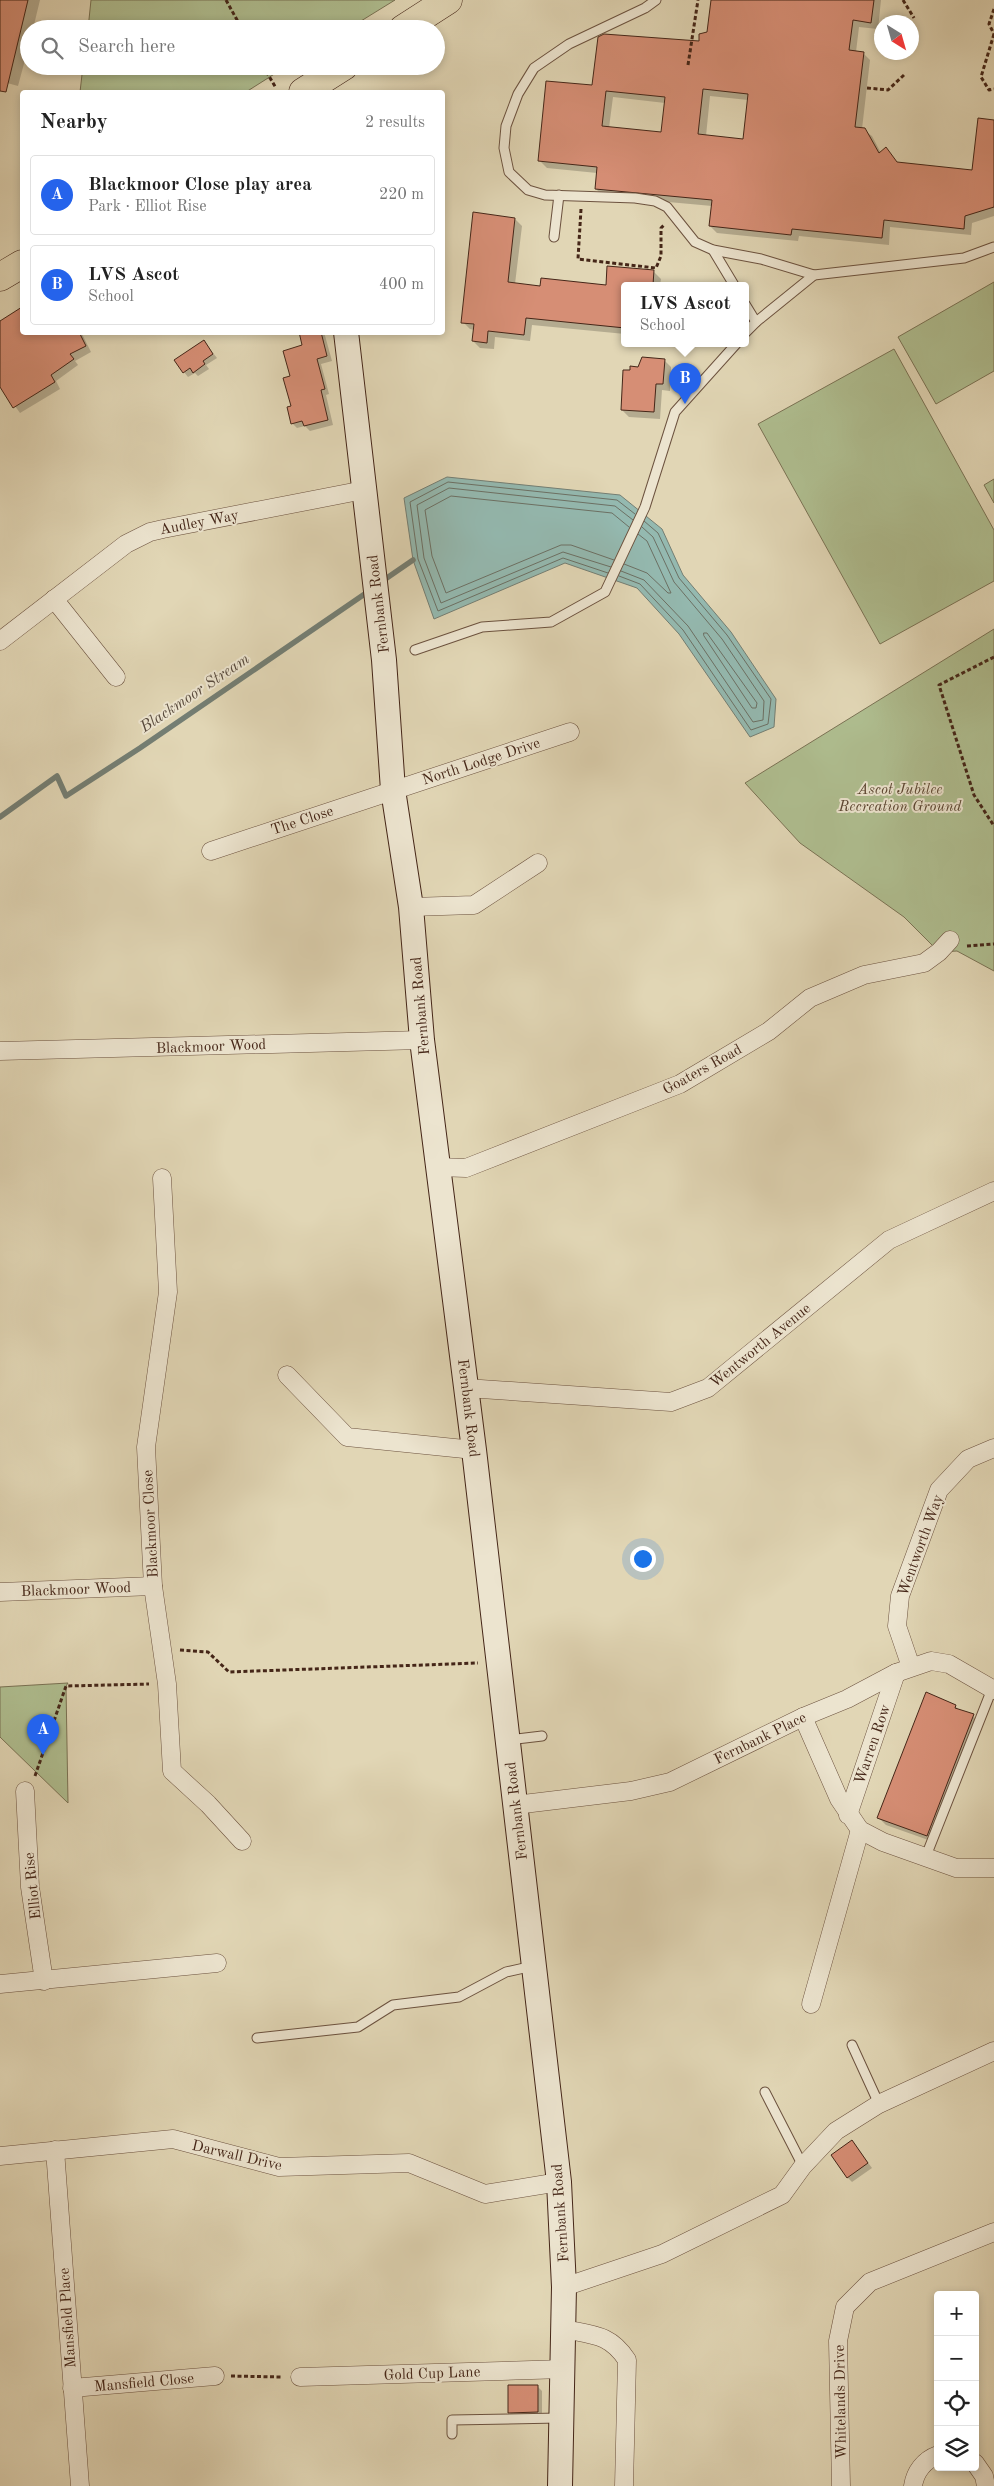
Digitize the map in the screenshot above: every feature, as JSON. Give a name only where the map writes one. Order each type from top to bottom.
[{"type":"main road","points":[[417,20],[448,0]]},
{"type":"main road","points":[[310,90],[331,75]]},
{"type":"main road","points":[[0,277],[20,265]]},
{"type":"street","name":"Fernbank Road","points":[[346,335],[384,660],[393,790],[411,907],[422,1040],[474,1450],[559,2182],[564,2287],[564,2369],[560,2486]]},
{"type":"street","name":"Audley Way","points":[[0,641],[126,544],[150,532],[364,490]]},
{"type":"street","points":[[54,599],[116,677]]},
{"type":"street","name":"North Lodge Drive","points":[[393,790],[570,732]]},
{"type":"street","name":"The Close","points":[[212,851],[393,790]]},
{"type":"street","points":[[411,907],[474,905],[538,863]]},
{"type":"street","name":"Goaters Road","points":[[437,1168],[466,1168],[680,1084],[768,1031],[810,998],[864,975],[924,963],[939,952],[950,940]]},
{"type":"street","name":"Blackmoor Wood","points":[[0,1051],[422,1040]]},
{"type":"street","name":"Blackmoor Close","points":[[162,1178],[168,1292],[146,1447],[153,1586],[167,1684],[172,1771],[208,1804],[242,1841]]},
{"type":"street","name":"Wentworth Avenue","points":[[466,1388],[672,1402],[708,1388],[889,1240],[994,1191]]},
{"type":"street","points":[[287,1375],[347,1437],[474,1450]]},
{"type":"street","name":"Wentworth Way","points":[[903,1670],[897,1626],[900,1596],[939,1490],[968,1459],[994,1448]]},
{"type":"street","name":"Blackmoor Wood","points":[[0,1592],[153,1586]]},
{"type":"street","name":"Fernbank Place","points":[[515,1805],[631,1791],[670,1782],[803,1717],[847,1699],[903,1670],[932,1661],[949,1664],[993,1689]]},
{"type":"street","name":"Warren Row","points":[[848,1815],[903,1670]]},
{"type":"street","points":[[803,1717],[848,1815],[860,1830],[883,1842],[956,1868],[994,1868]]},
{"type":"street","name":"Elliot Rise","points":[[25,1791],[30,1887],[44,1980]]},
{"type":"street","points":[[811,2004],[860,1830]]},
{"type":"street","points":[[0,1984],[217,1963]]},
{"type":"street","points":[[564,2287],[662,2254],[782,2195],[803,2166],[836,2131],[879,2104],[994,2051]]},
{"type":"street","name":"Darwall Drive","points":[[0,2156],[173,2139],[279,2167],[409,2164],[485,2194],[559,2182]]},
{"type":"street","name":"Mansfield Place","points":[[55,2150],[80,2486]]},
{"type":"street","name":"Whitelands Drive","points":[[841,2486],[838,2340],[846,2307],[870,2282],[994,2232]]},
{"type":"street","points":[[564,2329],[600,2336],[617,2345],[627,2360],[624,2486]]},
{"type":"street","name":"Gold Cup Lane","points":[[300,2377],[564,2369]]},
{"type":"street","name":"Mansfield Close","points":[[72,2388],[215,2376]]},
{"type":"street","points":[[913,2486],[917,2472],[925,2463],[934,2457]]},
{"type":"street","points":[[979,2469],[984,2476],[986,2486]]},
{"type":"lane","points":[[656,0],[645,8],[568,44],[534,68],[518,94],[506,126],[504,148],[509,172],[528,190],[545,195],[655,201],[667,208],[695,242],[713,250],[761,259],[814,275],[964,258],[994,247]]},
{"type":"lane","points":[[554,237],[558,195]]},
{"type":"lane","points":[[713,250],[732,282]]},
{"type":"lane","points":[[749,330],[814,275]]},
{"type":"lane","points":[[749,311],[756,322]]},
{"type":"lane","points":[[415,650],[482,627],[551,622],[605,592],[645,507],[675,412],[733,347]]},
{"type":"lane","points":[[926,1856],[993,1689]]},
{"type":"lane","points":[[507,1740],[542,1736]]},
{"type":"lane","points":[[257,2038],[358,2027],[393,2005],[459,1997],[506,1972],[534,1966]]},
{"type":"lane","points":[[852,2045],[879,2104]]},
{"type":"lane","points":[[765,2092],[803,2166]]},
{"type":"lane","points":[[452,2434],[452,2420],[562,2418]]},
{"type":"path","points":[[226,0],[237,20]]},
{"type":"path","points":[[688,65],[698,0]]},
{"type":"path","points":[[903,0],[912,15]]},
{"type":"path","points":[[994,10],[989,24],[994,34],[981,77],[989,90],[994,89]]},
{"type":"path","points":[[867,88],[888,90],[904,74]]},
{"type":"path","points":[[268,75],[276,88]]},
{"type":"path","points":[[582,196],[578,259],[656,268],[661,256],[661,228],[672,215]]},
{"type":"path","points":[[994,657],[938,685],[974,795],[994,826]]},
{"type":"path","points":[[162,1649],[208,1652],[229,1672],[498,1662]]},
{"type":"path","points":[[25,1791],[37,1773],[66,1686],[167,1684]]},
{"type":"path","points":[[215,2376],[300,2377]]},
{"type":"green space","points":[[91,0],[395,0],[363,20],[89,20]]},
{"type":"green space","points":[[82,75],[273,75],[249,90],[80,90]]},
{"type":"green space","points":[[994,282],[994,371],[936,404],[898,337]]},
{"type":"green space","points":[[894,349],[994,530],[994,581],[880,644],[758,424]]},
{"type":"green space","points":[[994,479],[994,503],[984,485]]},
{"type":"green space","name":"Ascot Jubilee Recreation Ground","points":[[994,629],[994,971],[957,951],[939,952],[904,917],[800,843],[745,783]]},
{"type":"green space","points":[[68,1683],[66,1686],[68,1803],[0,1737],[0,1687]]},
{"type":"water","points":[[447,477],[620,495],[662,529],[683,575],[731,632],[776,699],[774,727],[750,737],[679,634],[637,588],[565,563],[434,619],[413,560],[404,498]]},
{"type":"building","points":[[0,0],[28,0],[23,20],[20,20],[20,33],[6,92],[0,91]]},
{"type":"building","points":[[711,0],[874,0],[871,23],[853,20],[849,50],[864,52],[855,127],[865,128],[879,153],[886,147],[897,162],[972,170],[978,118],[994,120],[994,207],[965,216],[964,229],[884,220],[882,238],[792,229],[791,235],[709,226],[712,200],[595,189],[597,167],[538,161],[546,81],[592,85],[598,37],[604,34],[699,41],[699,34],[707,32]],"holes":[[[703,89],[748,94],[743,139],[698,134]],[[606,91],[665,97],[661,132],[602,126]]]},
{"type":"building","points":[[473,212],[515,218],[508,282],[540,286],[541,278],[606,285],[607,266],[654,270],[653,282],[621,282],[621,328],[526,318],[524,335],[488,331],[487,343],[472,341],[474,324],[461,323]]},
{"type":"building","points":[[20,308],[20,335],[80,335],[86,346],[70,354],[74,359],[51,375],[55,382],[13,408],[0,387],[0,321]]},
{"type":"building","points":[[300,335],[322,335],[327,356],[317,359],[325,389],[321,390],[328,420],[304,426],[302,421],[291,424],[287,407],[291,406],[283,378],[290,376],[283,351],[302,345]]},
{"type":"building","points":[[204,340],[213,354],[203,361],[205,364],[193,373],[190,368],[183,373],[174,360]]},
{"type":"building","points":[[642,357],[665,359],[663,384],[656,384],[654,412],[621,410],[623,370],[630,370],[630,366],[638,367]]},
{"type":"building","points":[[926,1692],[956,1705],[955,1708],[974,1714],[927,1836],[877,1818]]},
{"type":"building","points":[[852,2140],[868,2163],[847,2178],[831,2155]]},
{"type":"building","points":[[508,2385],[538,2385],[538,2412],[508,2413]]},
{"type":"waterway","name":"Blackmoor Stream","points":[[381,582],[413,560]]},
{"type":"waterway","name":"Blackmoor Stream","points":[[0,817],[57,776],[66,796],[140,748],[369,591]]},
{"type":"place","name":"LVS Ascot","points":[[685,404]]},
{"type":"place","name":"Blackmoor Close play area","points":[[43,1755]]}]
